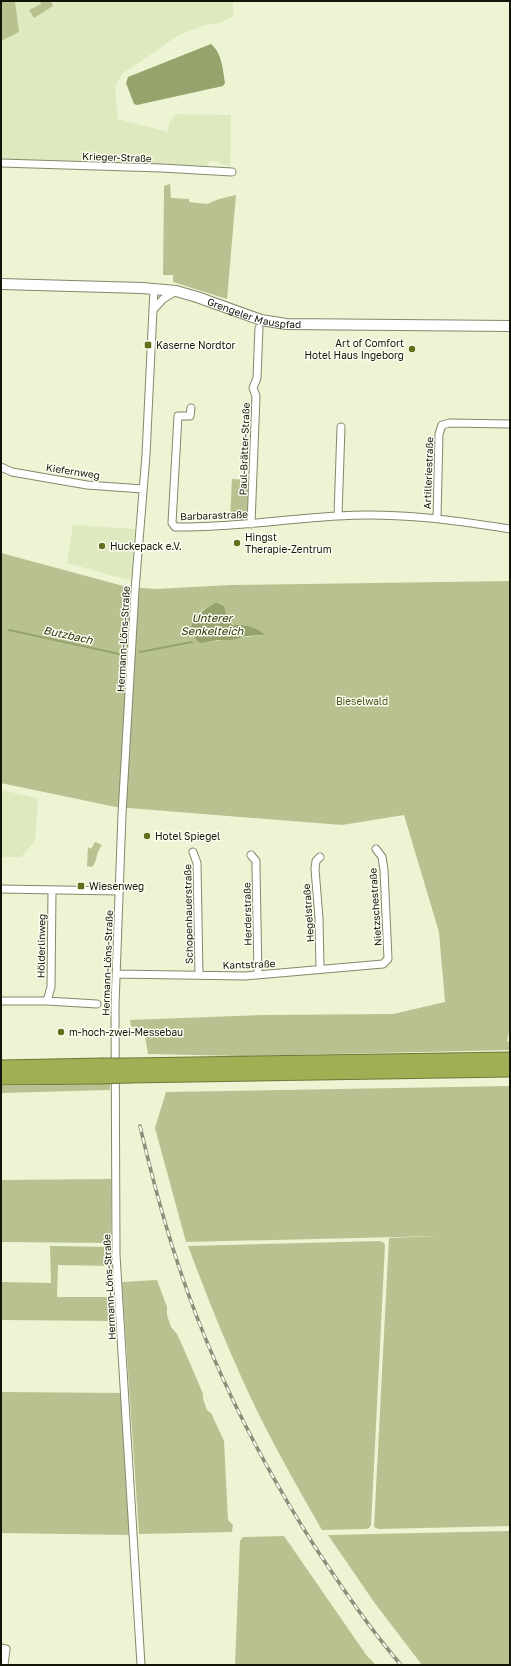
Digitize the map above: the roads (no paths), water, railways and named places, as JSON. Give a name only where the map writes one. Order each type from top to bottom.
[{"type":"highway","points":[[129,1071],[510,1059]]},
{"type":"highway","points":[[1,1067],[101,1071],[510,1070]]},
{"type":"highway","points":[[1,1078],[101,1071]]},
{"type":"main road","name":"Grengeler Mauspfad","points":[[1,284],[176,291],[261,320],[286,324],[510,326]]},
{"type":"street","name":"Krieger-Straße","points":[[1,164],[162,168],[232,172]]},
{"type":"street","name":"Hermann-Löns-Straße","points":[[141,1665],[116,1255],[116,974],[135,590],[143,489],[154,289]]},
{"type":"street","points":[[154,309],[162,299],[176,291]]},
{"type":"street","name":"Paul-Brätter-Straße","points":[[251,524],[256,396],[253,388],[257,378],[259,328]]},
{"type":"street","name":"Barbarastraße","points":[[190,408],[190,416],[178,416],[172,523],[175,527],[251,524],[338,516],[395,515],[437,518],[510,529]]},
{"type":"street","name":"Artilleriestraße","points":[[437,518],[440,434],[442,425],[450,423],[510,424]]},
{"type":"street","points":[[338,516],[341,427]]},
{"type":"street","name":"Kiefernweg","points":[[1,467],[12,472],[87,485],[143,489]]},
{"type":"street","name":"Nietzschestraße","points":[[376,849],[382,857],[386,898],[388,959],[383,964]]},
{"type":"street","name":"Schopenhauerstraße","points":[[193,852],[197,863],[199,975]]},
{"type":"street","name":"Herderstraße","points":[[251,855],[256,861],[258,974]]},
{"type":"street","name":"Hegelstraße","points":[[320,857],[316,861],[315,869],[319,918],[320,968]]},
{"type":"street","points":[[1,889],[120,891]]},
{"type":"street","name":"Hölderlinweg","points":[[47,1001],[51,987],[52,890]]},
{"type":"street","name":"Kantstraße","points":[[116,974],[258,974],[383,964]]},
{"type":"street","points":[[1,1001],[47,1001],[96,1004]]},
{"type":"street","points":[[1,1648],[6,1649],[4,1665]]},
{"type":"water","points":[[211,44],[218,52],[220,57],[225,83],[223,86],[137,105],[134,104],[126,83],[128,77]]},
{"type":"water","name":"Unterer Senkelteich","points":[[216,602],[224,606],[228,619],[233,625],[250,626],[264,634],[232,640],[218,640],[201,643],[197,641],[190,633],[193,622],[199,614]]},
{"type":"waterway","name":"Butzbach","points":[[9,630],[124,655]]},
{"type":"waterway","name":"Butzbach","points":[[140,652],[192,642]]},
{"type":"railway","points":[[140,1126],[167,1230],[191,1302],[238,1412],[276,1482],[317,1550],[368,1623],[401,1665]]},
{"type":"place","name":"Kaserne Nordtor","points":[[148,345]]},
{"type":"place","name":"Art of Comfort Hotel Haus Ingeborg","points":[[412,349]]},
{"type":"place","name":"Hingst Therapie-Zentrum","points":[[237,543]]},
{"type":"place","name":"Huckepack e.V.","points":[[102,546]]},
{"type":"place","name":"Hotel Spiegel","points":[[147,836]]},
{"type":"place","name":"Wiesenweg","points":[[81,886]]},
{"type":"place","name":"m-hoch-zwei-Messebau","points":[[61,1032]]},
{"type":"park label","name":"Bieselwald","points":[[362,701]]}]
